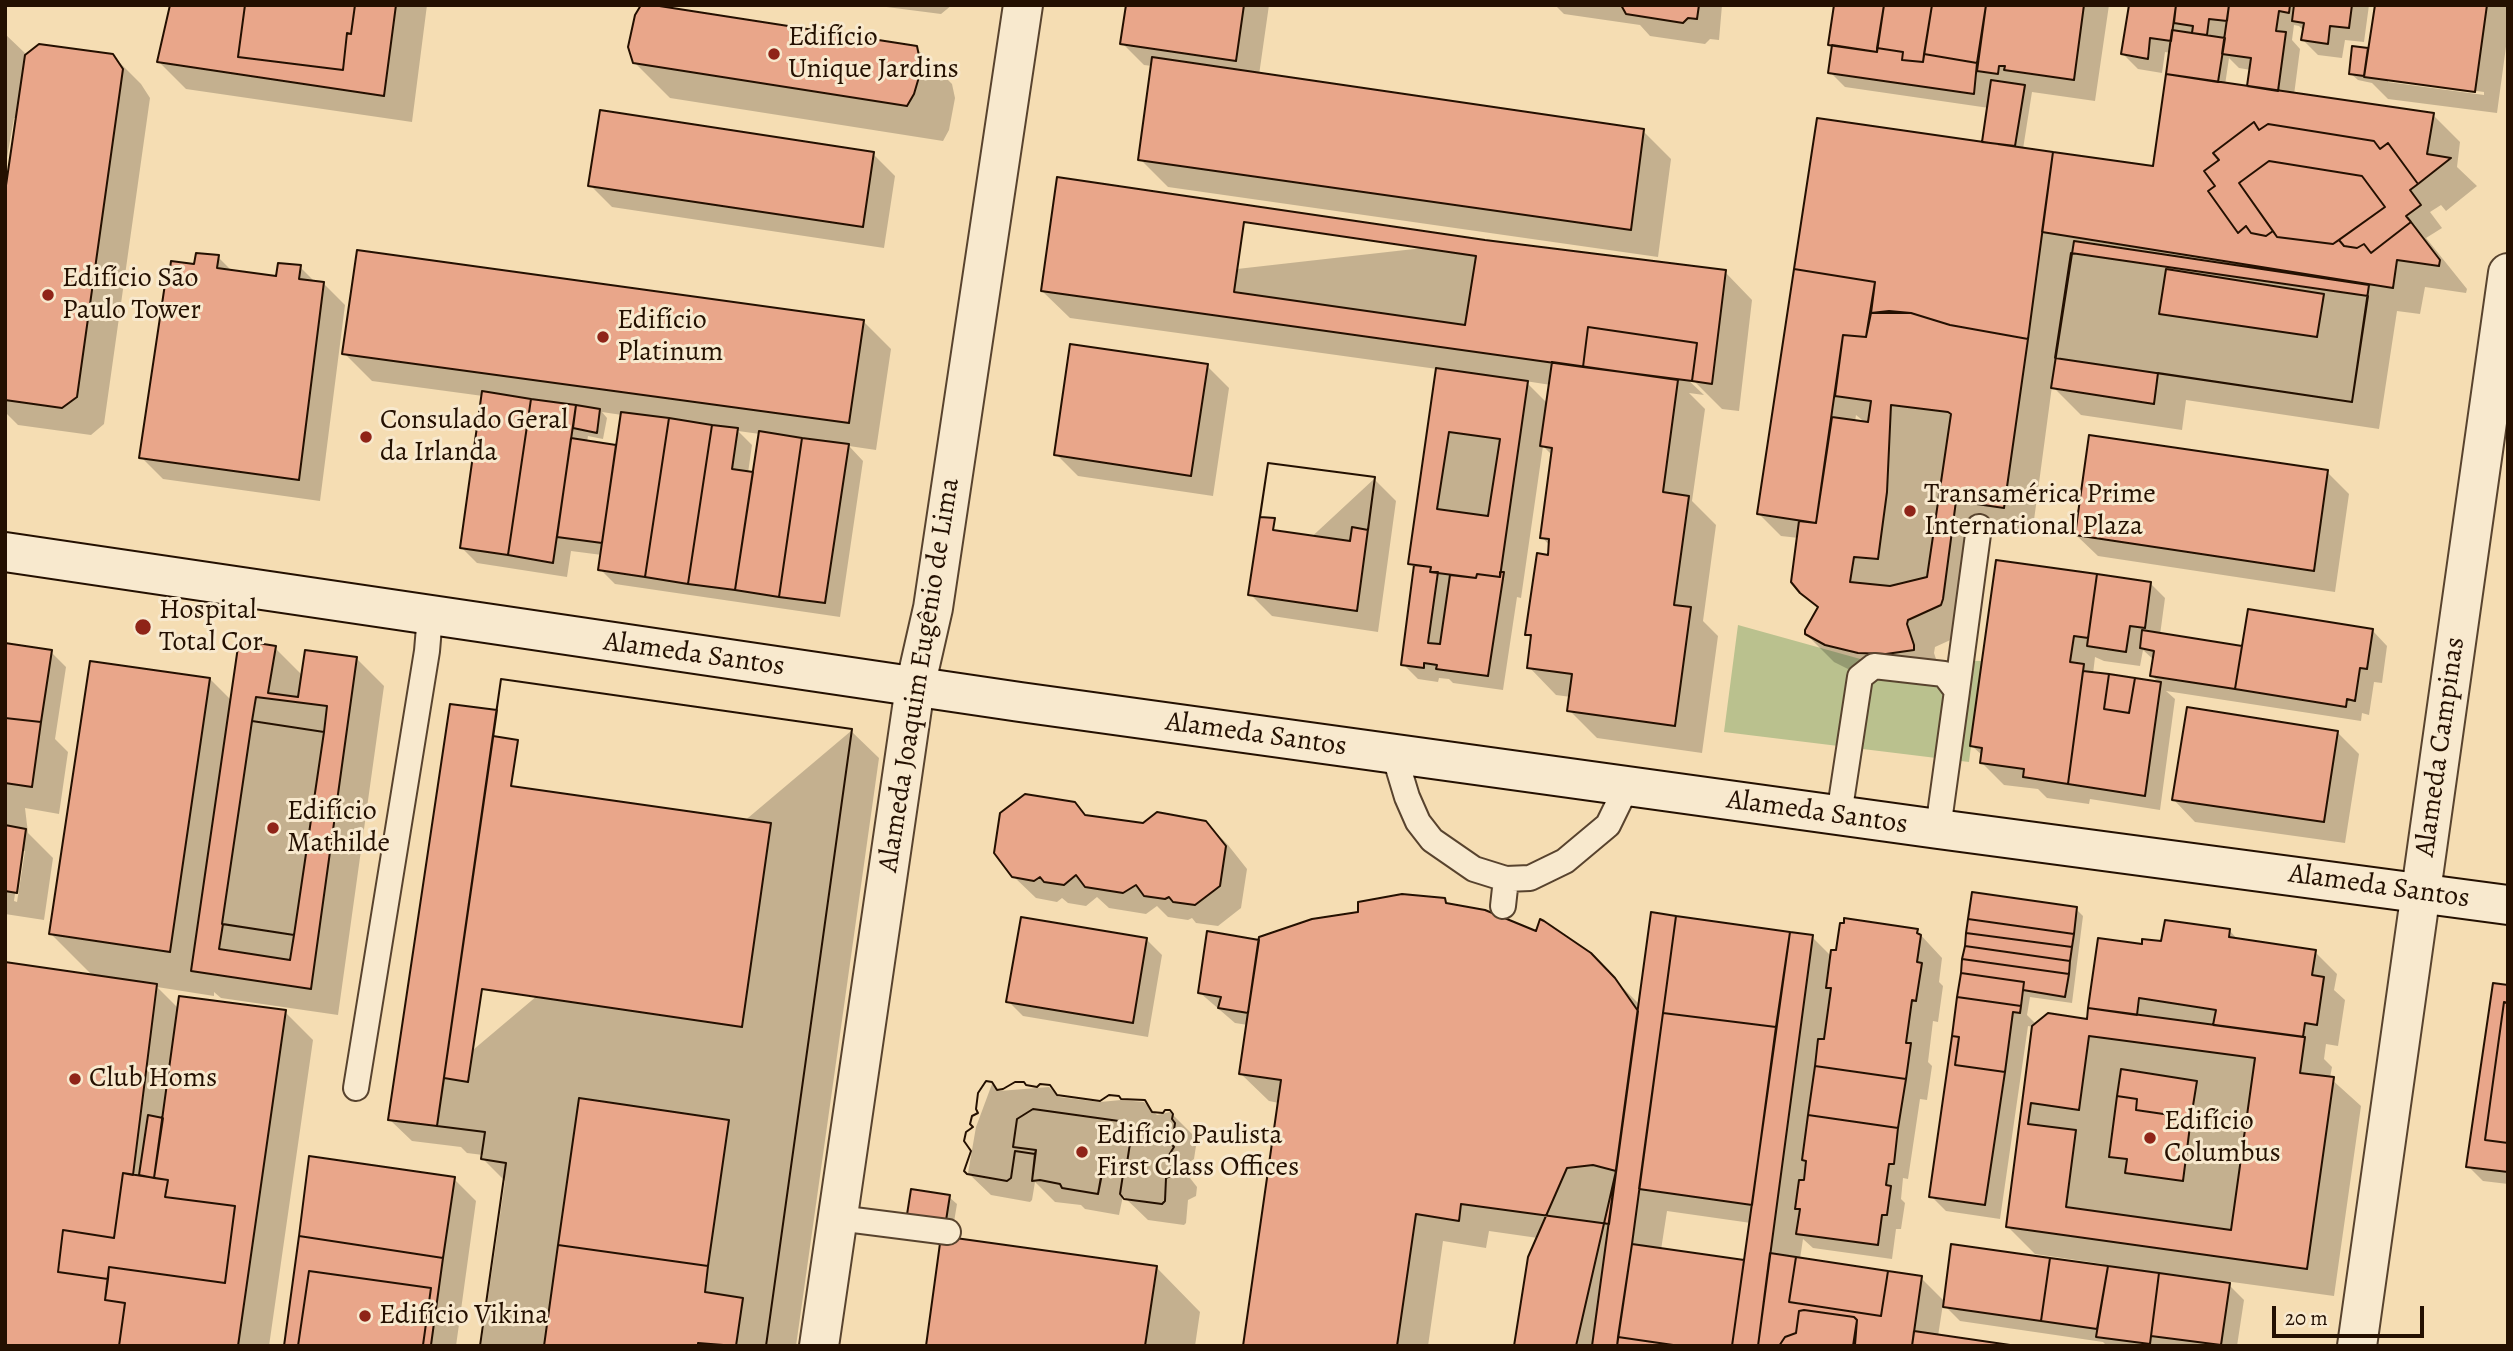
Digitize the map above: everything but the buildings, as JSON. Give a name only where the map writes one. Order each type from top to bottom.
[{"type":"street","name":"Alameda Joaquim Eugênio de Lima","points":[[819,1346],[915,687],[933,608],[1023,5]]},
{"type":"street","name":"Alameda Campinas","points":[[2357,1346],[2508,273]]},
{"type":"street","name":"Alameda Santos","points":[[5,552],[915,687],[2508,905]]},
{"type":"lane","points":[[1938,829],[1979,527]]},
{"type":"lane","points":[[356,1088],[427,651],[430,615]]},
{"type":"lane","points":[[1839,815],[1860,677],[1874,666],[1944,674],[1957,691]]},
{"type":"lane","points":[[1394,754],[1418,822],[1432,840],[1474,869],[1506,879],[1530,878],[1565,861],[1608,825],[1627,786]]},
{"type":"lane","points":[[1503,906],[1506,879]]},
{"type":"lane","points":[[838,1218],[948,1232]]},
{"type":"green space","points":[[1738,625],[1864,660],[1982,661],[1969,762],[1724,732]]},
{"type":"place","name":"Edifício Unique Jardins","points":[[774,54]]},
{"type":"place","name":"Edifício São Paulo Tower","points":[[48,295]]},
{"type":"place","name":"Edifício Platinum","points":[[603,337]]},
{"type":"place","name":"Consulado Geral da Irlanda","points":[[366,437]]},
{"type":"place","name":"Transamérica Prime International Plaza","points":[[1910,511]]},
{"type":"place","name":"Hospital Total Cor","points":[[143,627]]},
{"type":"place","name":"Edifício Mathilde","points":[[273,828]]},
{"type":"place","name":"Club Homs","points":[[75,1079]]},
{"type":"place","name":"Edifício Columbus","points":[[2150,1138]]},
{"type":"place","name":"Edifício Paulista First Class Offices","points":[[1082,1152]]},
{"type":"place","name":"Edifício Vikina","points":[[365,1316]]}]
